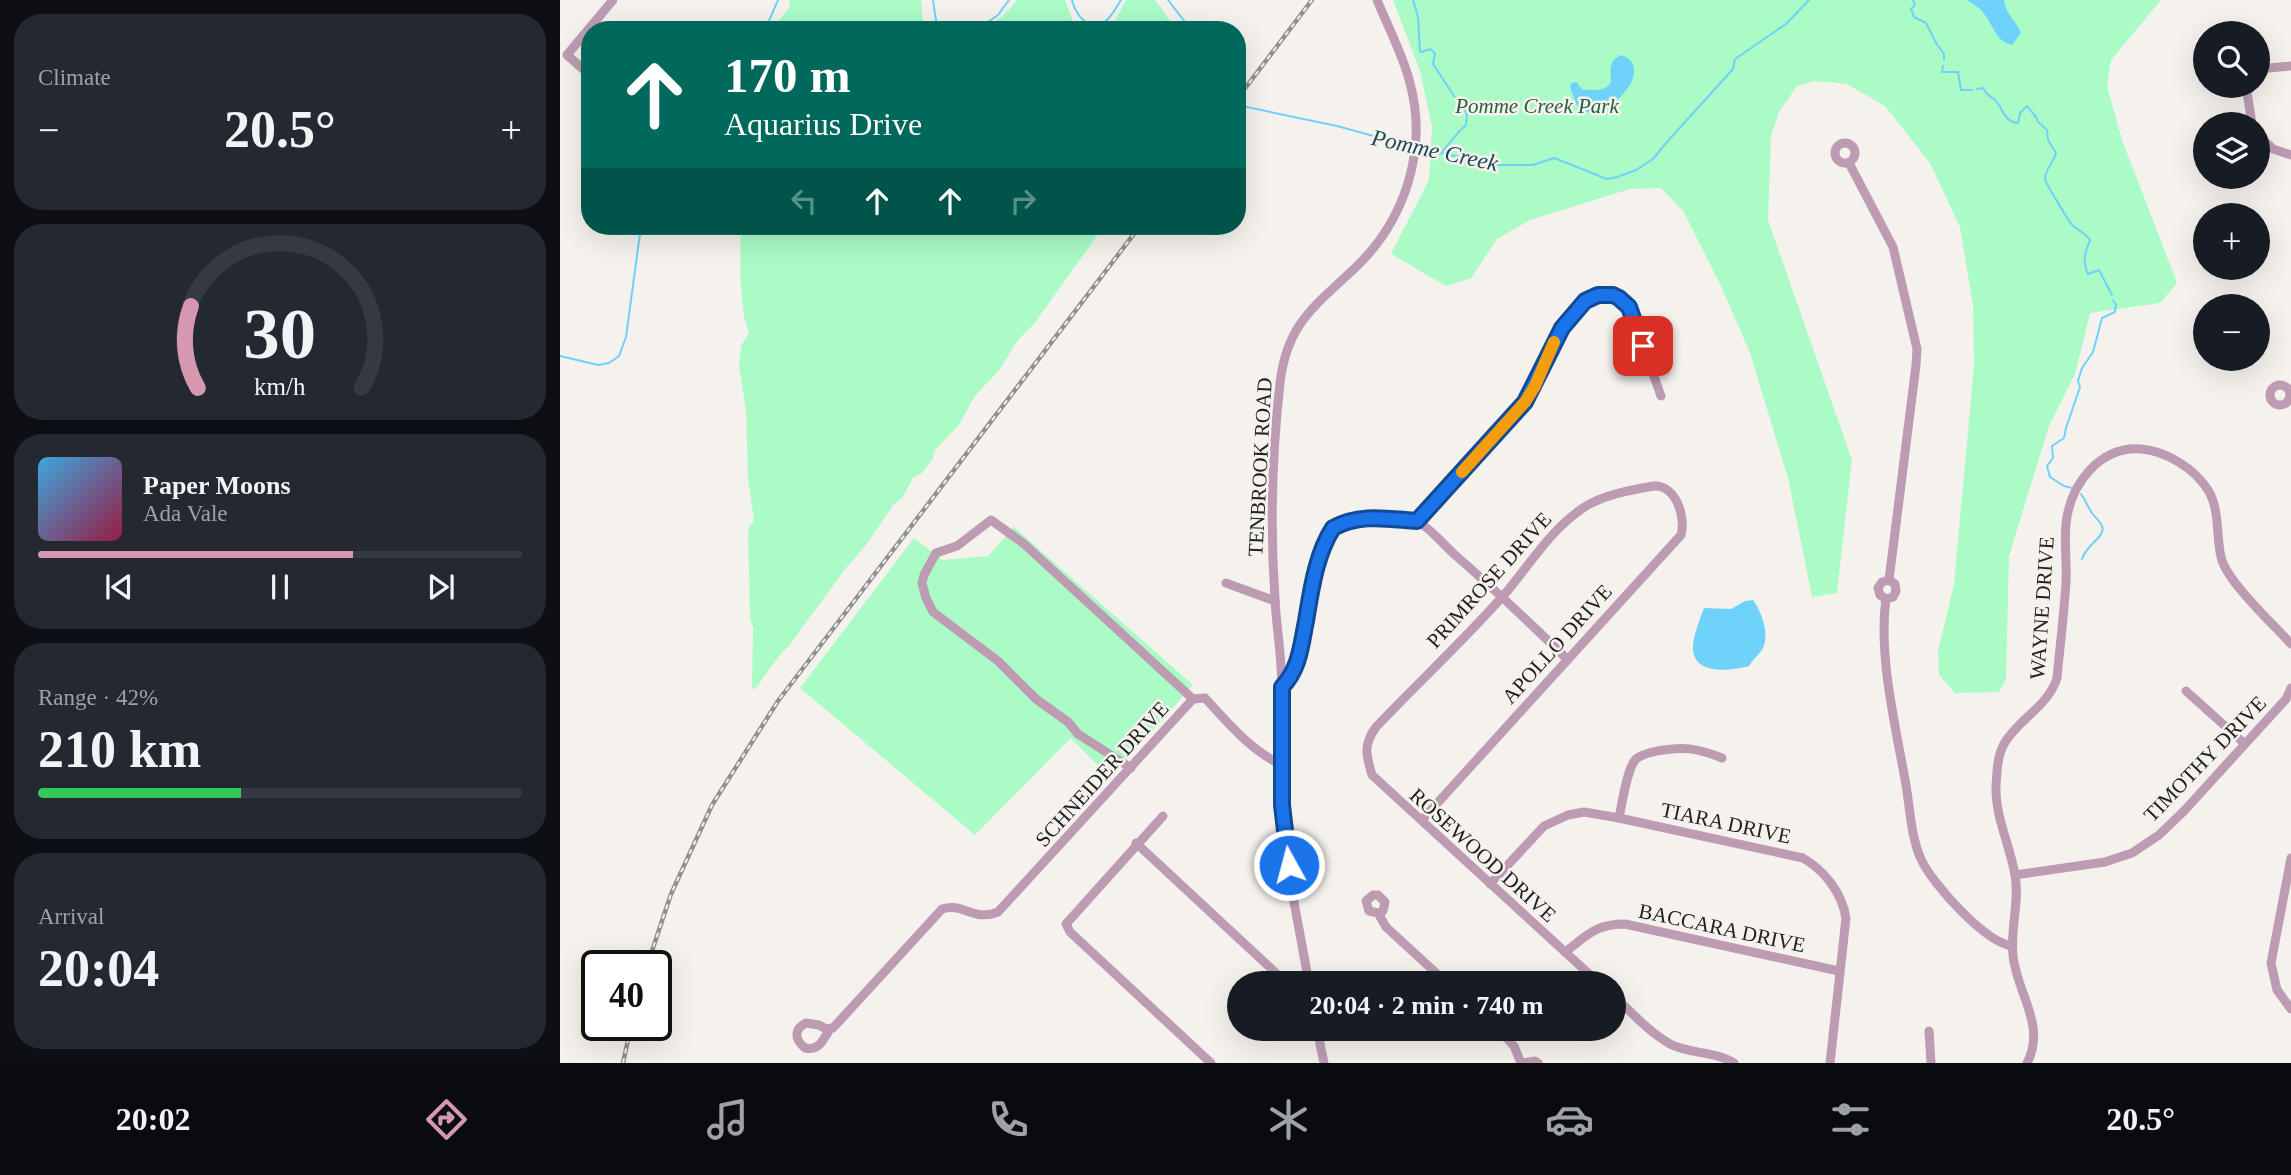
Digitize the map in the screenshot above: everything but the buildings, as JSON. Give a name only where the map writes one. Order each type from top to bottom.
[{"type":"street","points":[[595,21],[613,0]]},
{"type":"street","name":"TENBROOK ROAD","points":[[1307,971],[1286,845],[1282,765],[1282,687],[1272,525],[1280,383],[1287,349],[1305,315],[1362,261],[1380,240],[1407,189],[1415,153],[1413,96],[1404,65],[1377,0]]},
{"type":"street","points":[[581,38],[567,55],[581,67]]},
{"type":"street","points":[[2270,68],[2291,66]]},
{"type":"street","points":[[2270,146],[2291,155]]},
{"type":"street","points":[[1849,163],[1893,247],[1917,349],[1889,580],[1895,584],[1896,591],[1893,597],[1886,599],[1883,642],[1919,855],[1936,885],[1973,922],[1992,939],[2012,946]]},
{"type":"street","points":[[1417,521],[1525,402],[1562,328],[1591,297],[1613,295],[1629,307],[1661,396]]},
{"type":"street","name":"WAYNE DRIVE","points":[[2027,1063],[2034,1045],[2034,1029],[2014,962],[2012,946],[2015,875],[1998,811],[1996,789],[1999,756],[2010,735],[2053,692],[2057,678],[2066,582],[2066,524],[2070,502],[2081,479],[2101,459],[2119,451],[2140,449],[2160,453],[2179,462],[2208,490],[2214,507],[2221,559],[2228,574],[2291,644]]},
{"type":"street","name":"PRIMROSE DRIVE","points":[[1367,739],[1502,597],[1558,530],[1582,509],[1600,500],[1645,487],[1663,485]]},
{"type":"street","name":"APOLLO DRIVE","points":[[1422,820],[1681,535],[1682,525],[1675,499],[1663,485]]},
{"type":"street","points":[[1282,687],[1292,676],[1298,662],[1316,571],[1333,528],[1353,519],[1382,517],[1417,521],[1567,659]]},
{"type":"street","points":[[1131,768],[1078,734],[1068,722],[1035,699],[998,662],[933,612],[922,583],[936,553],[957,546],[991,520],[1023,542],[1193,699]]},
{"type":"street","points":[[1226,583],[1275,601]]},
{"type":"street","name":"TIMOTHY DRIVE","points":[[2015,875],[2105,862],[2132,853],[2159,835],[2286,699],[2291,688]]},
{"type":"street","points":[[2186,691],[2245,744]]},
{"type":"street","name":"SCHNEIDER DRIVE","points":[[830,1029],[942,909],[956,907],[980,916],[998,912],[1193,699],[1205,698],[1239,734],[1267,758],[1282,765]]},
{"type":"street","name":"ROSEWOOD DRIVE","points":[[1367,739],[1366,756],[1372,775],[1586,971]]},
{"type":"street","points":[[1619,818],[1635,760],[1646,754],[1678,747],[1701,750],[1722,758]]},
{"type":"street","name":"TIARA DRIVE","points":[[1490,884],[1544,825],[1567,815],[1584,812],[1794,855],[1811,863],[1836,889],[1844,908],[1846,933],[1839,971],[1830,1063]]},
{"type":"street","points":[[1163,816],[1066,924],[1070,932],[1211,1063]]},
{"type":"street","points":[[1136,843],[1274,971]]},
{"type":"street","points":[[2291,858],[2271,963],[2277,990],[2291,1009]]},
{"type":"street","points":[[1378,913],[1386,927],[1434,971]]},
{"type":"street","name":"BACCARA DRIVE","points":[[1565,952],[1606,924],[1625,924],[1839,971]]},
{"type":"street","points":[[1626,1007],[1671,1045],[1701,1051],[1734,1063]]},
{"type":"street","points":[[1929,1031],[1931,1063]]},
{"type":"street","points":[[1319,1041],[1324,1063]]},
{"type":"street","points":[[1509,1041],[1522,1063],[1538,1063]]},
{"type":"green space","points":[[789,0],[921,0],[923,21],[778,21],[790,7]]},
{"type":"green space","points":[[1017,0],[1065,0],[1073,21],[996,21]]},
{"type":"green space","points":[[1126,0],[1155,0],[1170,21],[1115,21]]},
{"type":"green space","name":"Pomme Creek Park","points":[[1393,0],[2161,0],[2111,60],[2107,86],[2122,140],[2177,283],[2160,303],[2090,313],[2075,374],[2049,426],[2009,556],[2006,679],[1999,692],[1955,693],[1939,675],[1938,651],[1954,584],[1974,366],[1973,305],[1960,227],[1930,163],[1885,106],[1847,84],[1815,81],[1797,86],[1779,112],[1771,135],[1768,220],[1852,460],[1837,593],[1812,597],[1788,478],[1750,353],[1721,286],[1683,211],[1661,188],[1630,189],[1530,220],[1497,239],[1471,278],[1446,286],[1391,254],[1429,180],[1432,127],[1420,71]]},
{"type":"green space","points":[[741,235],[1098,235],[1034,324],[1018,340],[1000,369],[975,396],[958,426],[934,451],[933,458],[922,473],[913,478],[902,498],[894,504],[866,545],[754,690],[748,529],[754,520],[748,479],[746,410],[739,366],[741,346],[749,333],[744,317],[740,276]]},
{"type":"green space","points":[[1014,527],[1193,685],[1110,778],[1071,738],[975,835],[800,688],[914,538],[943,560],[988,556]]},
{"type":"water","points":[[1967,0],[2004,0],[2021,33],[2012,45],[1999,37],[1977,6]]},
{"type":"water","points":[[1621,55],[1632,63],[1634,74],[1629,87],[1606,108],[1593,112],[1581,110],[1571,90],[1571,83],[1576,82],[1583,90],[1606,88],[1611,82],[1612,63]]},
{"type":"water","points":[[1753,600],[1762,616],[1766,636],[1763,648],[1749,666],[1722,670],[1705,667],[1698,662],[1693,645],[1704,608],[1731,609],[1745,601]]},
{"type":"waterway","name":"Pomme Creek","points":[[769,21],[778,0]]},
{"type":"waterway","name":"Pomme Creek","points":[[933,0],[936,21]]},
{"type":"waterway","name":"Pomme Creek","points":[[989,21],[998,15],[1009,0]]},
{"type":"waterway","name":"Pomme Creek","points":[[1072,0],[1084,21]]},
{"type":"waterway","name":"Pomme Creek","points":[[1105,21],[1121,0]]},
{"type":"waterway","name":"Pomme Creek","points":[[1168,0],[1184,21]]},
{"type":"waterway","points":[[1413,0],[1418,17],[1420,51],[1430,49],[1435,53],[1433,64],[1454,96],[1461,101],[1467,115],[1466,125],[1440,154]]},
{"type":"waterway","name":"Pomme Creek","points":[[1419,148],[1496,165],[1533,165],[1554,158],[1607,179],[1636,170],[1653,159],[1733,69],[1735,59],[1786,24],[1809,0]]},
{"type":"waterway","points":[[1913,0],[1915,5],[1911,9],[1914,17],[1926,23],[1944,54],[1944,60]]},
{"type":"waterway","points":[[1943,66],[1942,72],[1958,72],[1961,90],[1972,90]]},
{"type":"waterway","points":[[1977,89],[1983,88],[2013,122],[2018,123],[2020,113],[2027,106],[2047,130],[2048,140],[2056,153],[2046,172],[2046,182],[2073,226],[2090,240],[2085,257],[2088,274],[2099,270],[2112,295]]},
{"type":"waterway","name":"Pomme Creek","points":[[1246,107],[1337,126],[1410,146]]},
{"type":"waterway","name":"Pomme Creek","points":[[560,356],[598,365],[609,363],[619,356],[626,337],[640,235]]},
{"type":"waterway","points":[[2072,488],[2050,477],[2047,466],[2053,458],[2052,446],[2064,438],[2080,387],[2078,381],[2082,368],[2093,352],[2102,318],[2115,312],[2116,305],[2113,300]]},
{"type":"waterway","points":[[2081,494],[2103,530],[2082,559]]},
{"type":"railway","points":[[1246,87],[1312,0]]},
{"type":"railway","points":[[652,950],[671,894],[712,805],[778,701],[1133,235]]},
{"type":"railway","points":[[623,1063],[628,1041]]},
{"type":"slow traffic","points":[[1462,472],[1525,402],[1554,342]]},
{"type":"route","points":[[1289,865],[1282,805],[1282,687],[1292,676],[1298,662],[1316,571],[1333,528],[1353,519],[1382,517],[1417,521],[1525,402],[1562,328],[1591,297],[1613,295],[1625,302],[1643,346]]}]
